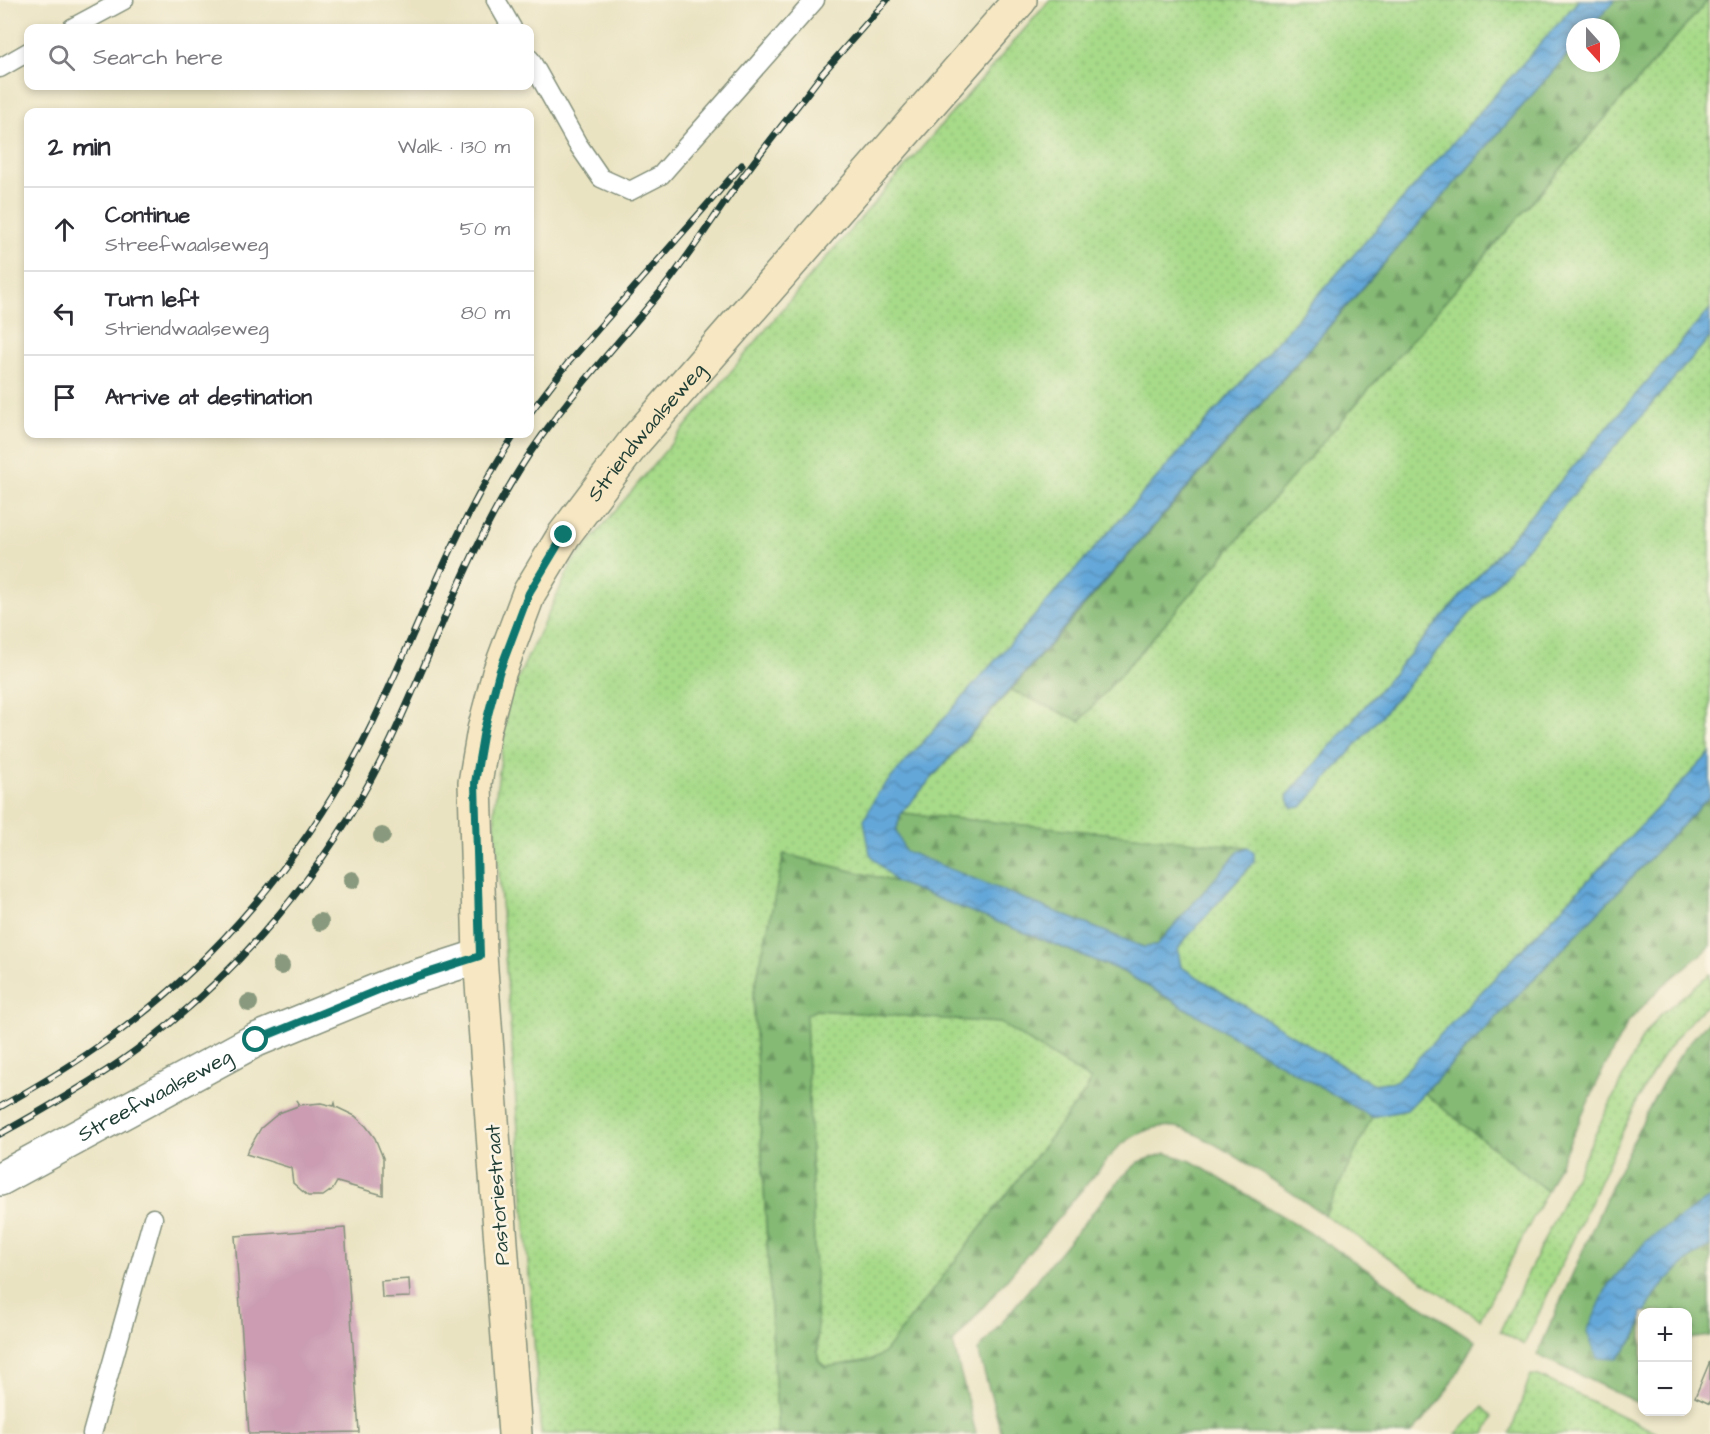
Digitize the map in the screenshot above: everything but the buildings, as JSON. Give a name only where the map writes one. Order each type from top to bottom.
[{"type":"street","name":"Striendwaalseweg","points":[[480,956],[475,783],[484,730],[499,673],[529,593],[564,535],[635,441],[1020,0]]},
{"type":"street","name":"Streefwaalseweg","points":[[0,1179],[256,1040],[393,984],[480,956]]},
{"type":"street","name":"Pastoriestraat","points":[[480,956],[515,1434]]},
{"type":"lane","points":[[79,24],[124,0]]},
{"type":"lane","points":[[496,0],[510,24]]},
{"type":"lane","points":[[534,66],[577,143],[601,178],[630,191],[661,174],[815,0]]},
{"type":"lane","points":[[0,68],[24,54]]},
{"type":"lane","points":[[92,1434],[153,1218]]},
{"type":"green space","points":[[1050,0],[1579,0],[877,794],[870,853],[896,882],[784,854],[753,996],[778,1434],[541,1434],[494,809],[509,697],[572,563],[807,280]]},
{"type":"green space","points":[[1615,0],[1708,0],[1080,721],[1011,690],[1566,56],[1566,72],[1620,72],[1620,18],[1599,18]]},
{"type":"green space","points":[[1708,0],[1710,309],[1287,796],[1292,808],[1302,807],[1710,337],[1710,753],[1396,1081],[1372,1084],[1181,967],[1178,950],[1182,943],[1254,862],[1248,848],[901,813],[1011,690],[1080,721]]},
{"type":"green space","points":[[1710,796],[1710,947],[1660,988],[1628,1022],[1547,1191],[1424,1093]]},
{"type":"green space","points":[[901,813],[1248,847],[1240,850],[1156,946],[1143,947],[905,851],[896,832]]},
{"type":"green space","points":[[784,854],[896,882],[1121,971],[1372,1117],[1325,1215],[1227,1151],[1188,1131],[1175,1127],[1159,1127],[1137,1135],[1117,1148],[953,1343],[976,1434],[778,1434],[753,996]],"holes":[[[816,1010],[1000,1023],[1091,1080],[1086,1091],[884,1353],[872,1360],[825,1367],[818,1360],[806,1015]]]},
{"type":"green space","points":[[1710,974],[1710,1002],[1674,1040],[1646,1084],[1524,1345],[1500,1331],[1642,1038],[1660,1015]]},
{"type":"green space","points":[[816,1010],[1000,1023],[1091,1080],[1086,1091],[884,1353],[872,1360],[825,1367],[818,1360],[806,1015]]},
{"type":"green space","points":[[1710,1020],[1710,1198],[1647,1240],[1635,1340],[1638,1332],[1638,1403],[1537,1355],[1628,1151],[1673,1065]]},
{"type":"green space","points":[[1424,1093],[1547,1191],[1480,1319],[1325,1215],[1372,1117],[1407,1110]]},
{"type":"green space","points":[[1166,1153],[1191,1161],[1320,1239],[1475,1341],[1443,1398],[1411,1434],[1002,1434],[978,1351],[1121,1178],[1139,1162]]},
{"type":"green space","points":[[1710,1246],[1710,1336],[1692,1338],[1692,1308],[1648,1308],[1657,1292],[1691,1259]]},
{"type":"green space","points":[[1531,1375],[1539,1376],[1659,1434],[1510,1434]]},
{"type":"green space","points":[[1483,1407],[1493,1417],[1485,1434],[1456,1434]]},
{"type":"water","points":[[1579,0],[1615,0],[1599,18],[1566,18],[1566,56],[901,813],[896,831],[905,851],[1143,947],[1156,946],[1240,850],[1248,847],[1254,853],[1254,862],[1182,943],[1178,950],[1181,967],[1372,1084],[1396,1081],[1710,753],[1710,796],[1407,1110],[1372,1117],[1122,971],[896,882],[870,854],[864,820],[877,794]]},
{"type":"water","points":[[1710,309],[1710,337],[1302,807],[1292,808],[1287,796]]},
{"type":"water","points":[[1710,1198],[1710,1246],[1681,1266],[1657,1292],[1648,1308],[1638,1308],[1638,1330],[1617,1359],[1597,1358],[1587,1332],[1608,1285],[1647,1240]]},
{"type":"railway","points":[[821,75],[887,0]]},
{"type":"railway","points":[[0,1134],[118,1063],[201,997],[239,959],[309,877],[367,787],[407,706],[467,567],[501,500],[521,467],[571,398],[672,278],[745,174],[826,69]]},
{"type":"railway","points":[[534,408],[568,363],[742,165]]},
{"type":"railway","points":[[0,1107],[93,1050],[179,983],[218,945],[288,862],[320,817],[348,770],[373,722],[456,539],[474,503],[513,438]]},
{"type":"route","points":[[256,1040],[393,984],[480,956],[475,783],[484,730],[499,673],[529,593],[564,535]]}]
